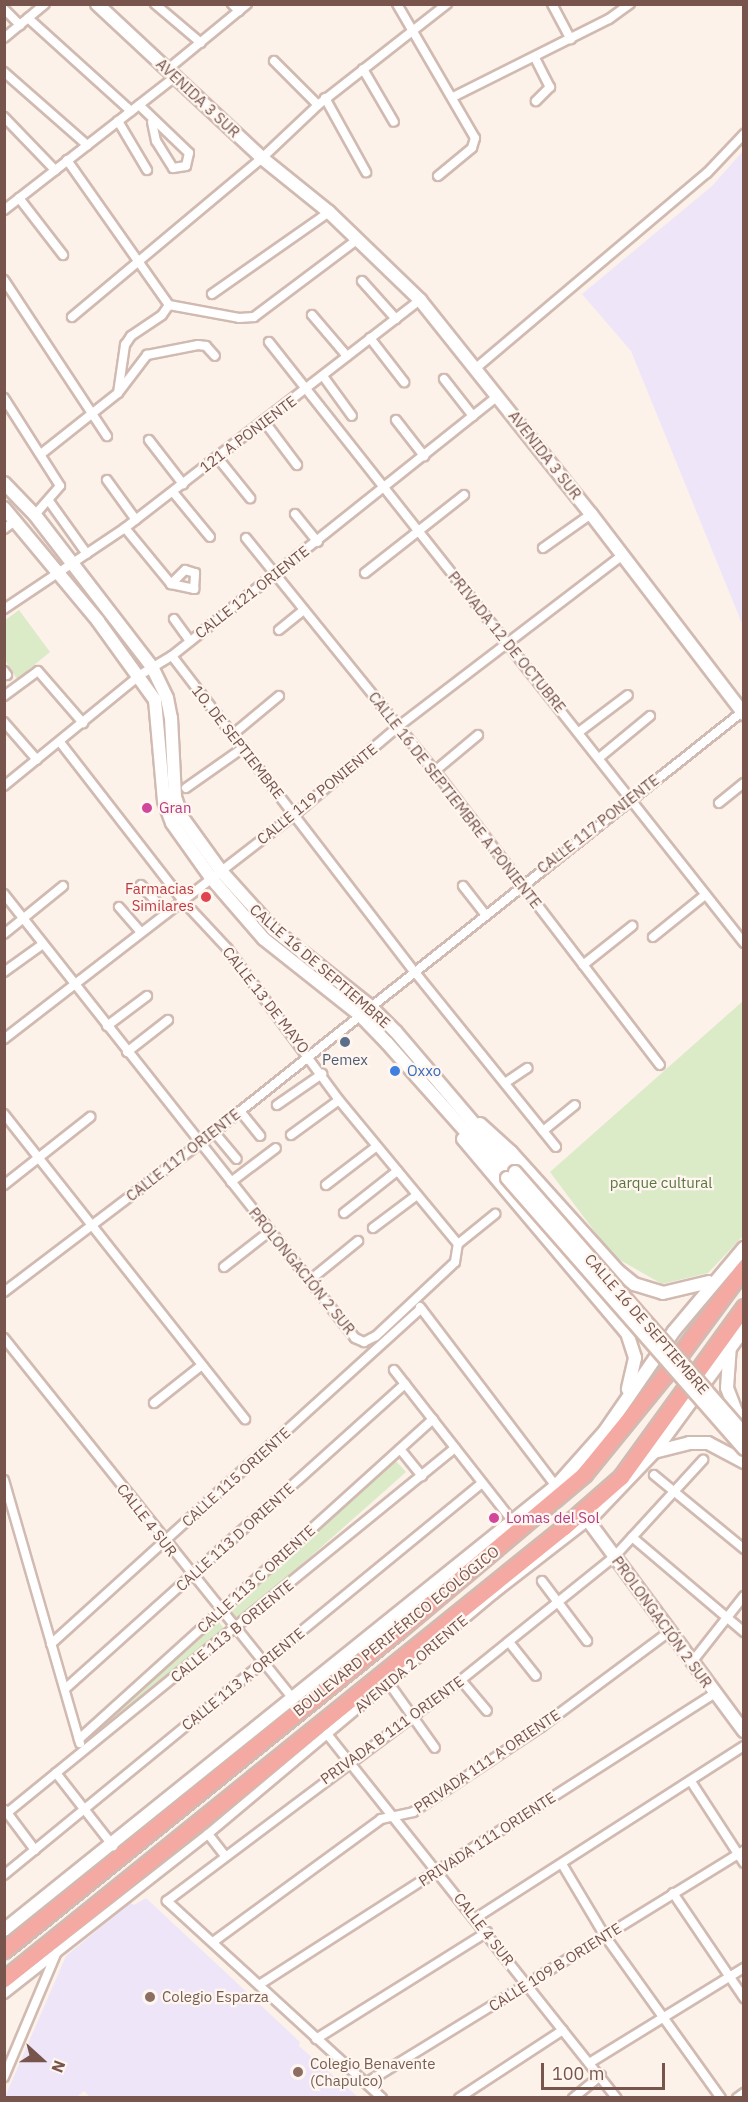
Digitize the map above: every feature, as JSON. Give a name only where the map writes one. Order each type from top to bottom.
[{"type":"highway","name":"BOULEVARD PERIFÉRICO ECOLÓGICO","points":[[4,1950],[559,1490],[614,1439],[744,1268]]},
{"type":"highway","name":"BOULEVARD PERIFÉRICO ECOLÓGICO","points":[[4,1979],[585,1516],[642,1452],[744,1307]]},
{"type":"main road","name":"AVENIDA 3 SUR","points":[[97,4],[262,158],[329,212],[420,300],[591,514],[743,713]]},
{"type":"main road","name":"CALLE 16 DE SEPTIEMBRE","points":[[4,483],[35,515],[153,667],[167,698],[171,718],[175,797],[182,817],[216,875],[273,929],[372,1007],[460,1109],[511,1175],[744,1449]]},
{"type":"main road","name":"CALLE 16 DE SEPTIEMBRE","points":[[4,508],[140,675],[155,700],[159,722],[164,801],[172,823],[216,875],[264,939],[360,1015],[447,1113],[511,1175],[744,1434]]},
{"type":"main road","points":[[460,1109],[492,1133],[618,1271],[634,1284],[663,1293],[695,1288],[712,1280]]},
{"type":"main road","points":[[447,1113],[473,1155],[627,1333],[634,1367],[622,1404]]},
{"type":"main road","points":[[4,1930],[114,1846],[513,1522],[559,1490],[605,1431],[712,1280],[744,1248]]},
{"type":"main road","name":"AVENIDA 2 ORIENTE","points":[[585,1516],[654,1452],[731,1341],[744,1329]]},
{"type":"main road","points":[[731,1341],[727,1388],[736,1413],[744,1421]]},
{"type":"main road","points":[[654,1452],[689,1443],[708,1443],[744,1462]]},
{"type":"main road","name":"PROLONGACIÓN 2 SUR","points":[[585,1516],[744,1731]]},
{"type":"street","points":[[4,38],[45,4]]},
{"type":"street","points":[[155,4],[201,43]]},
{"type":"street","points":[[232,4],[239,11]]},
{"type":"street","points":[[5,209],[139,105],[201,43],[247,4]]},
{"type":"street","points":[[397,4],[453,97],[475,143],[438,176]]},
{"type":"street","points":[[72,316],[262,158],[325,98],[447,4]]},
{"type":"street","points":[[552,4],[571,39]]},
{"type":"street","points":[[453,97],[571,39],[624,6]]},
{"type":"street","points":[[4,9],[20,25]]},
{"type":"street","points":[[28,18],[131,111]]},
{"type":"street","points":[[535,58],[550,87],[536,101]]},
{"type":"street","points":[[274,62],[318,105]]},
{"type":"street","points":[[363,69],[394,122]]},
{"type":"street","points":[[4,72],[87,145]]},
{"type":"street","points":[[325,98],[366,172]]},
{"type":"street","points":[[139,105],[152,122],[189,153],[186,166],[176,169],[164,156],[152,122]]},
{"type":"street","points":[[4,117],[55,170]]},
{"type":"street","points":[[118,121],[147,170]]},
{"type":"street","points":[[476,368],[707,173],[744,134]]},
{"type":"street","points":[[67,160],[140,260],[169,305],[239,318],[254,317],[358,239]]},
{"type":"street","points":[[19,198],[63,255]]},
{"type":"street","points":[[212,294],[329,212]]},
{"type":"street","points":[[4,280],[107,436]]},
{"type":"street","points":[[363,281],[396,319]]},
{"type":"street","name":"121 A PONIENTE","points":[[4,609],[136,520],[420,300]]},
{"type":"street","points":[[118,393],[125,345],[169,305]]},
{"type":"street","points":[[312,315],[347,356]]},
{"type":"street","points":[[370,338],[404,382]]},
{"type":"street","name":"PRIVADA 12 DE OCTUBRE","points":[[269,342],[508,641],[744,943]]},
{"type":"street","points":[[41,454],[118,393],[141,359],[154,352],[198,345],[206,346],[215,356]]},
{"type":"street","points":[[323,376],[352,416]]},
{"type":"street","points":[[444,379],[473,416]]},
{"type":"street","name":"CALLE 121 ORIENTE","points":[[4,786],[140,675],[172,656],[318,542],[383,486],[498,396]]},
{"type":"street","points":[[4,398],[41,454],[60,489],[35,515]]},
{"type":"street","points":[[396,420],[424,456]]},
{"type":"street","points":[[264,422],[297,465]]},
{"type":"street","points":[[149,440],[183,484]]},
{"type":"street","points":[[217,457],[250,498]]},
{"type":"street","points":[[107,480],[136,520]]},
{"type":"street","points":[[173,492],[210,537]]},
{"type":"street","points":[[365,573],[464,495]]},
{"type":"street","points":[[49,501],[87,554]]},
{"type":"street","points":[[295,514],[318,542]]},
{"type":"street","points":[[543,548],[591,514]]},
{"type":"street","points":[[4,529],[16,520]]},
{"type":"street","points":[[125,528],[171,584]]},
{"type":"street","name":"CALLE 16 DE SEPTIEMBRE A PONIENTE","points":[[246,538],[435,771],[660,1065]]},
{"type":"street","name":"CALLE 119 PONIENTE","points":[[4,1039],[75,982],[184,902],[294,815],[399,726],[621,556]]},
{"type":"street","points":[[279,630],[304,610]]},
{"type":"street","points":[[174,619],[190,641]]},
{"type":"street","name":"1O. DE SEPTIEMBRE","points":[[172,656],[414,971],[556,1147]]},
{"type":"street","points":[[4,696],[38,671],[83,723]]},
{"type":"street","points":[[579,732],[628,695]]},
{"type":"street","points":[[232,735],[279,696]]},
{"type":"street","name":"CALLE 117 PONIENTE","points":[[360,1015],[522,884],[743,713]]},
{"type":"street","points":[[599,758],[650,716]]},
{"type":"street","points":[[4,722],[37,760]]},
{"type":"street","points":[[435,771],[478,735]]},
{"type":"street","name":"CALLE 13 DE MAYO","points":[[60,742],[184,902],[227,948],[309,1055],[339,1100],[458,1244]]},
{"type":"street","points":[[186,788],[243,748]]},
{"type":"street","points":[[719,803],[744,783]]},
{"type":"street","points":[[141,885],[166,913]]},
{"type":"street","points":[[4,934],[63,886]]},
{"type":"street","points":[[463,886],[485,914]]},
{"type":"street","points":[[653,937],[705,895]]},
{"type":"street","name":"PROLONGACIÓN 2 SUR","points":[[5,896],[75,982],[199,1144],[359,1341],[376,1336],[418,1306]]},
{"type":"street","points":[[119,907],[141,932]]},
{"type":"street","points":[[583,965],[632,926]]},
{"type":"street","points":[[4,972],[43,944]]},
{"type":"street","points":[[107,1026],[147,996]]},
{"type":"street","name":"CALLE 117 ORIENTE","points":[[4,1292],[199,1144],[360,1015]]},
{"type":"street","points":[[127,1052],[168,1020]]},
{"type":"street","points":[[505,1083],[527,1068]]},
{"type":"street","points":[[277,1105],[322,1074]]},
{"type":"street","points":[[291,1135],[339,1100]]},
{"type":"street","points":[[543,1131],[575,1105]]},
{"type":"street","points":[[240,1111],[260,1136]]},
{"type":"street","points":[[4,1114],[245,1419]]},
{"type":"street","points":[[4,1185],[90,1117]]},
{"type":"street","points":[[214,1132],[237,1159]]},
{"type":"street","points":[[326,1185],[377,1146]]},
{"type":"street","points":[[231,1182],[276,1148]]},
{"type":"street","points":[[345,1213],[397,1171]]},
{"type":"street","points":[[373,1228],[417,1195]]},
{"type":"street","points":[[458,1244],[495,1214]]},
{"type":"street","points":[[224,1267],[270,1231]]},
{"type":"street","points":[[310,1280],[358,1241]]},
{"type":"street","name":"CALLE 115 ORIENTE","points":[[51,1644],[165,1542],[418,1306],[455,1262],[458,1244]]},
{"type":"street","points":[[418,1306],[559,1490]]},
{"type":"street","name":"CALLE 4 SUR","points":[[4,1338],[192,1577],[293,1699]]},
{"type":"street","points":[[154,1403],[202,1365]]},
{"type":"street","points":[[394,1370],[513,1522]]},
{"type":"street","name":"CALLE 113 D ORIENTE","points":[[65,1689],[405,1384]]},
{"type":"street","name":"CALLE 113 C ORIENTE","points":[[79,1739],[433,1419]]},
{"type":"street","name":"CALLE 113 B ORIENTE","points":[[6,1811],[83,1752],[455,1448]]},
{"type":"street","points":[[400,1449],[422,1476]]},
{"type":"street","name":"PRIVADA B 111 ORIENTE","points":[[213,1942],[167,1901],[349,1761],[461,1680],[614,1557],[703,1460]]},
{"type":"street","points":[[654,1475],[744,1549]]},
{"type":"street","points":[[4,1479],[83,1752]]},
{"type":"street","name":"CALLE 113 A ORIENTE","points":[[4,1875],[482,1483]]},
{"type":"street","name":"AVENIDA 2 ORIENTE","points":[[4,1994],[208,1834],[585,1516]]},
{"type":"street","points":[[632,1537],[724,1618],[744,1632]]},
{"type":"street","points":[[542,1581],[587,1641]]},
{"type":"street","points":[[692,1662],[724,1618],[744,1596]]},
{"type":"street","name":"PRIVADA 111 A ORIENTE","points":[[213,1942],[381,1819],[413,1812],[542,1727],[669,1632]]},
{"type":"street","points":[[509,1642],[536,1676]]},
{"type":"street","points":[[461,1680],[487,1711]]},
{"type":"street","points":[[393,1689],[435,1748]]},
{"type":"street","name":"PRIVADA 111 ORIENTE","points":[[259,1985],[715,1694]]},
{"type":"street","name":"CALLE 4 SUR","points":[[327,1734],[617,2097]]},
{"type":"street","points":[[476,1918],[692,1783],[744,1746]]},
{"type":"street","points":[[56,1773],[114,1846]]},
{"type":"street","points":[[692,1783],[741,1852],[744,1863]]},
{"type":"street","points":[[6,1811],[35,1850]]},
{"type":"street","points":[[208,1834],[225,1856]]},
{"type":"street","name":"CALLE 109 B ORIENTE","points":[[366,2083],[741,1852]]},
{"type":"street","points":[[562,1864],[605,1936],[721,2097]]},
{"type":"street","points":[[673,1893],[728,1978],[744,1998]]},
{"type":"street","points":[[316,2039],[487,1932]]},
{"type":"street","points":[[213,1942],[316,2039],[382,2097]]},
{"type":"street","points":[[4,2077],[57,1953]]},
{"type":"street","points":[[591,2062],[744,1968]]},
{"type":"street","points":[[459,2097],[563,2030]]},
{"type":"street","points":[[573,2097],[601,2075]]},
{"type":"street","points":[[737,2097],[744,2093]]},
{"type":"shaded area","points":[[743,151],[743,626],[631,351],[582,294],[712,186]]},
{"type":"shaded area","name":"Colegio Esparza","points":[[146,1898],[300,2042],[299,2046],[358,2097],[91,2098],[84,2091],[77,2097],[5,2097],[66,1956],[130,1903],[134,1905]]},
{"type":"green space","points":[[19,610],[50,652],[17,679],[5,660],[4,621]]},
{"type":"green space","name":"parque cultural","points":[[743,1001],[743,1236],[708,1273],[662,1284],[613,1256],[550,1172]]},
{"type":"green space","points":[[395,1460],[406,1472],[239,1620],[230,1610]]},
{"type":"green space","points":[[217,1619],[224,1629],[85,1744],[83,1739]]},
{"type":"place","name":"Gran","points":[[147,808]]},
{"type":"place","name":"Farmacias Similares","points":[[206,897]]},
{"type":"place","name":"Pemex","points":[[345,1042]]},
{"type":"place","name":"Oxxo","points":[[395,1071]]},
{"type":"place","name":"Lomas del Sol","points":[[494,1518]]},
{"type":"place","name":"Colegio Esparza","points":[[150,1997]]},
{"type":"place","name":"Colegio Benavente (Chapulco)","points":[[298,2072]]}]
